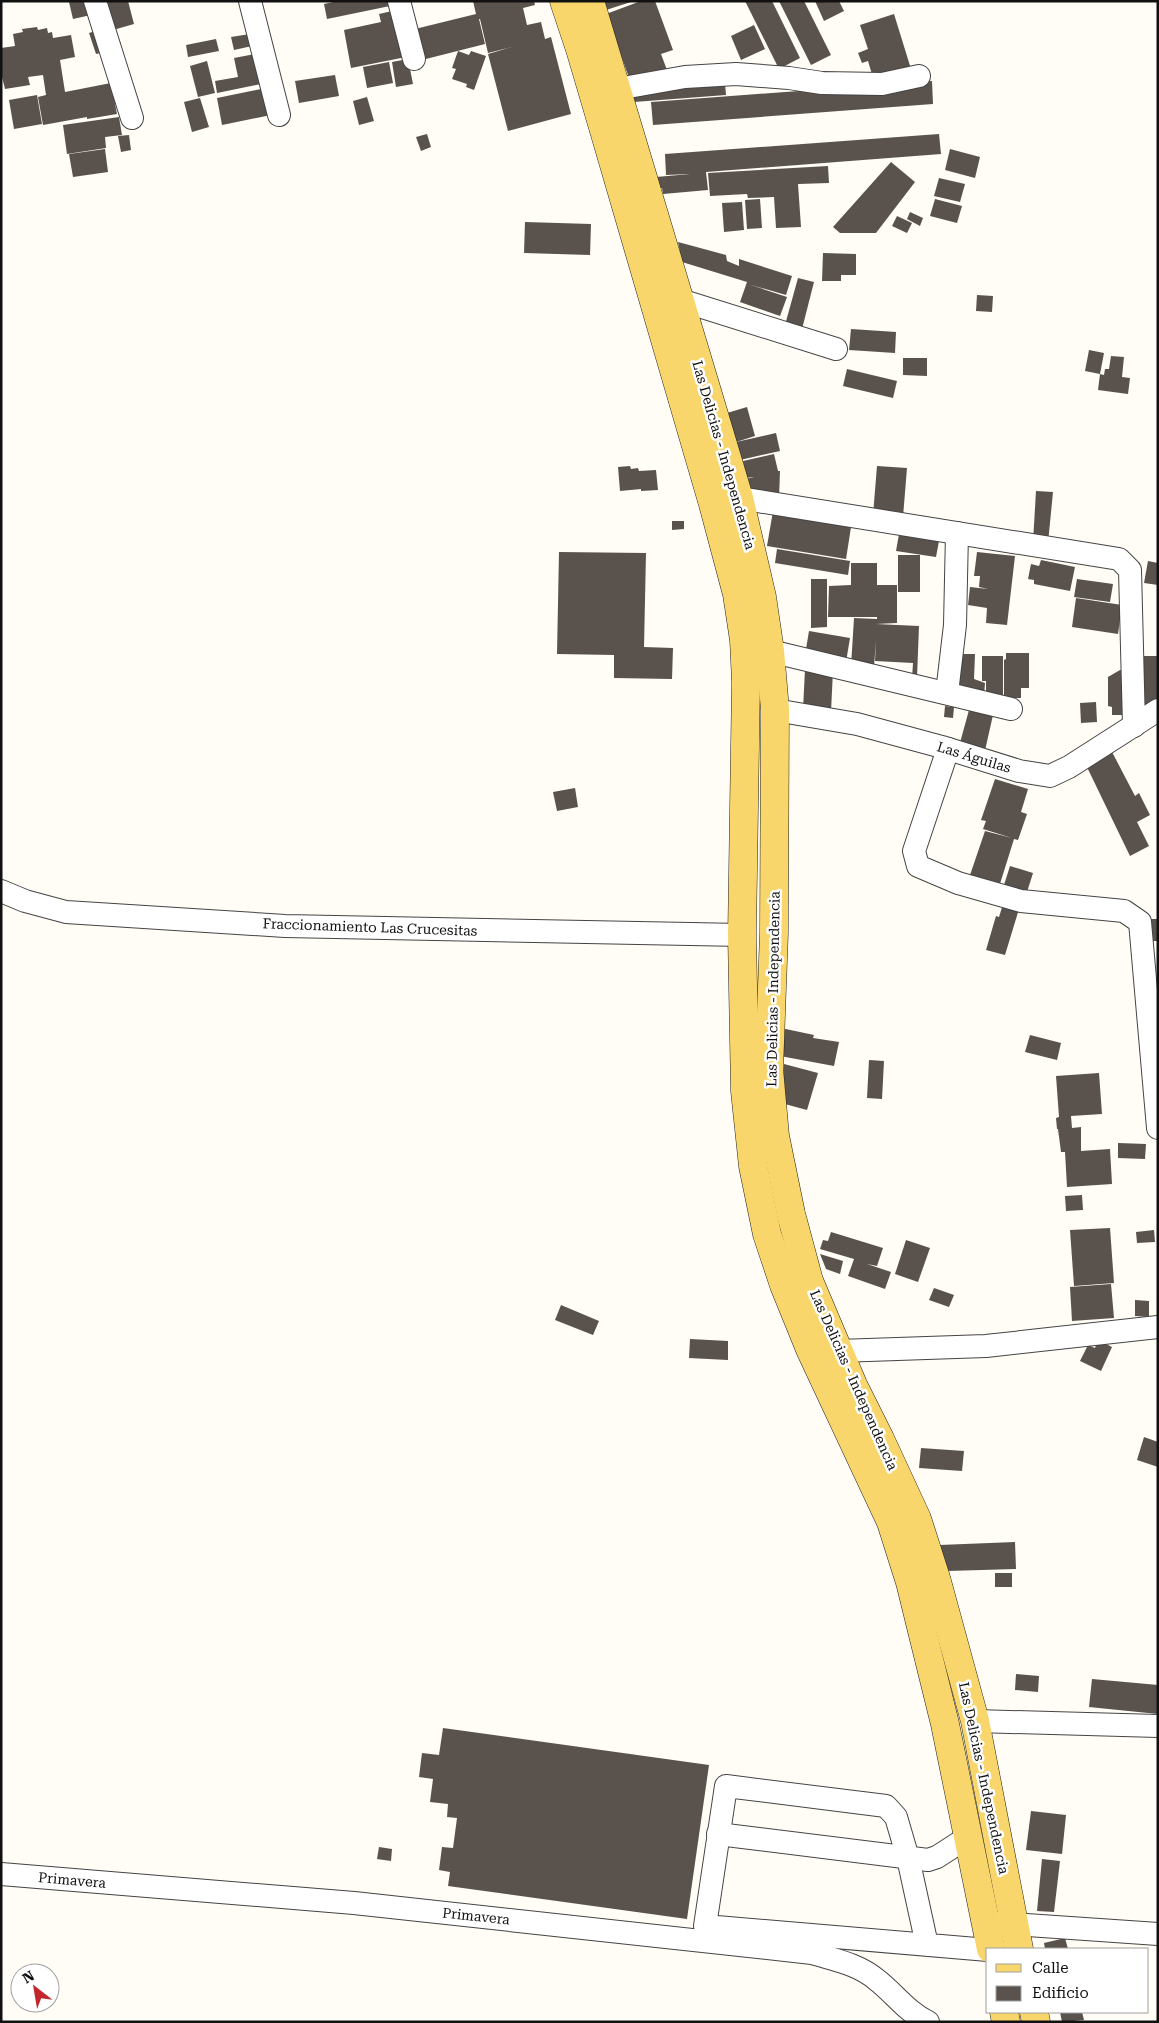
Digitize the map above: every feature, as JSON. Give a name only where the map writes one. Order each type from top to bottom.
[{"type":"main road","points":[[564,1],[592,46]]},
{"type":"main road","points":[[590,1],[592,46]]},
{"type":"main road","name":"Las Delicias - Independencia","points":[[592,46],[617,89],[615,124],[680,300],[739,498],[762,597],[770,651],[775,710],[774,933],[770,1068],[775,1136],[790,1214],[809,1281],[838,1351],[917,1519],[936,1578],[975,1721],[1016,1937]]},
{"type":"main road","name":"Las Delicias - Independencia","points":[[592,46],[615,124],[737,594],[744,640],[746,682],[742,935],[745,1091],[753,1166],[767,1234],[784,1285],[810,1349],[891,1522],[910,1582],[928,1654],[992,1948]]},
{"type":"main road","points":[[743,866],[773,868]]},
{"type":"street","points":[[95,1],[132,118]]},
{"type":"street","points":[[250,1],[279,115]]},
{"type":"street","points":[[399,1],[414,59]]},
{"type":"street","points":[[617,89],[685,77],[736,74],[789,78],[822,83],[882,84],[919,76]]},
{"type":"street","points":[[680,300],[836,350]]},
{"type":"street","points":[[739,498],[1119,559],[1130,570],[1134,726]]},
{"type":"street","points":[[947,693],[955,625],[956,533]]},
{"type":"street","points":[[770,651],[1010,709]]},
{"type":"street","name":"Las Águilas","points":[[775,710],[857,724],[1020,771],[1050,776],[1069,767],[1158,710]]},
{"type":"street","points":[[948,749],[914,851],[918,866],[958,883],[1021,901],[1124,910],[1140,922],[1158,1128]]},
{"type":"street","name":"Fraccionamiento Las Crucesitas","points":[[1,891],[25,901],[66,912],[285,926],[742,935]]},
{"type":"street","points":[[838,1351],[986,1346],[1158,1327]]},
{"type":"street","points":[[975,1721],[1158,1726]]},
{"type":"street","points":[[927,1945],[908,1858],[896,1817],[886,1806],[726,1786],[705,1926],[927,1945],[986,1950]]},
{"type":"street","points":[[718,1834],[928,1860],[937,1857],[968,1837]]},
{"type":"street","name":"Primavera","points":[[1,1874],[354,1903],[812,1953],[855,1965],[877,1980],[915,2016],[928,2022]]},
{"type":"street","points":[[986,1922],[1016,1937],[1158,1934]]},
{"type":"building","points":[[87,1],[91,15],[73,19],[69,2]]},
{"type":"building","points":[[106,1],[128,1],[134,24],[113,30]]},
{"type":"building","points":[[338,1],[389,1],[390,6],[327,19],[324,4]]},
{"type":"building","points":[[473,1],[534,1],[535,5],[523,8],[527,25],[541,22],[545,39],[551,37],[571,114],[508,131],[488,54],[512,47],[488,53],[480,19],[485,44],[422,60],[415,29],[476,14]]},
{"type":"building","points":[[603,1],[631,1],[631,2],[606,10]]},
{"type":"building","points":[[641,1],[655,1],[673,50],[661,54],[667,70],[631,83],[606,14]]},
{"type":"building","points":[[745,1],[772,1],[800,58],[779,69]]},
{"type":"building","points":[[779,1],[804,1],[831,55],[811,65]]},
{"type":"building","points":[[815,1],[839,1],[844,11],[824,21]]},
{"type":"building","points":[[392,11],[406,57],[351,68],[344,30],[381,22],[379,14]]},
{"type":"building","points":[[894,14],[911,69],[874,81],[868,61],[862,63],[858,53],[868,49],[860,25]]},
{"type":"building","points":[[754,25],[765,49],[741,60],[731,36]]},
{"type":"building","points":[[37,27],[38,30],[47,28],[48,33],[52,32],[53,38],[71,35],[75,57],[60,60],[65,92],[111,83],[117,114],[43,125],[38,97],[46,95],[43,75],[28,77],[30,85],[5,89],[1,73],[1,48],[15,46],[13,34],[23,32],[22,29]]},
{"type":"building","points":[[102,29],[109,51],[96,54],[89,33]]},
{"type":"building","points":[[250,34],[252,46],[234,50],[231,37]]},
{"type":"building","points":[[216,39],[219,51],[188,57],[186,45]]},
{"type":"building","points":[[458,51],[469,55],[471,51],[486,56],[474,90],[466,87],[467,84],[452,79],[456,69],[452,68]]},
{"type":"building","points":[[255,54],[261,84],[217,93],[215,81],[238,77],[234,58]]},
{"type":"building","points":[[408,59],[413,84],[396,87],[392,62]]},
{"type":"building","points":[[207,61],[215,93],[198,97],[190,66]]},
{"type":"building","points":[[389,62],[393,83],[367,88],[363,67]]},
{"type":"building","points":[[335,75],[339,96],[299,103],[295,81]]},
{"type":"building","points":[[932,81],[933,104],[653,125],[651,102]]},
{"type":"building","points":[[725,83],[726,95],[634,102],[634,90]]},
{"type":"building","points":[[266,88],[271,115],[222,125],[217,98]]},
{"type":"building","points":[[37,95],[42,124],[14,129],[9,100]]},
{"type":"building","points":[[367,97],[374,121],[359,125],[353,101]]},
{"type":"building","points":[[200,98],[209,127],[192,132],[184,102]]},
{"type":"building","points":[[119,117],[122,135],[105,137],[106,148],[67,154],[63,125]]},
{"type":"building","points":[[427,134],[431,147],[421,151],[416,137]]},
{"type":"building","points":[[939,134],[941,154],[706,172],[708,190],[663,194],[662,188],[657,188],[656,177],[690,174],[666,175],[665,154]]},
{"type":"building","points":[[129,135],[131,150],[121,152],[118,136]]},
{"type":"building","points":[[105,149],[108,172],[73,177],[69,154]]},
{"type":"building","points":[[950,149],[980,157],[975,178],[945,170]]},
{"type":"building","points":[[891,162],[915,182],[876,233],[840,233],[833,227]]},
{"type":"building","points":[[828,166],[829,183],[798,184],[801,227],[776,228],[774,197],[748,198],[747,194],[710,196],[708,173]]},
{"type":"building","points":[[939,178],[965,184],[960,202],[934,196]]},
{"type":"building","points":[[760,199],[762,228],[747,229],[745,200]]},
{"type":"building","points":[[935,199],[962,206],[957,223],[930,216]]},
{"type":"building","points":[[742,202],[744,230],[724,232],[722,203]]},
{"type":"building","points":[[910,212],[923,218],[920,226],[907,219]]},
{"type":"building","points":[[897,216],[912,223],[907,233],[892,226]]},
{"type":"building","points":[[525,222],[591,224],[590,255],[524,253]]},
{"type":"building","points":[[678,242],[726,255],[727,261],[739,266],[739,259],[792,276],[786,295],[748,284],[787,297],[780,316],[740,302],[747,282],[682,262]]},
{"type":"building","points":[[823,253],[856,254],[856,275],[841,275],[841,281],[822,281]]},
{"type":"building","points":[[798,278],[814,282],[802,329],[785,325]]},
{"type":"building","points":[[977,295],[993,296],[992,312],[976,311]]},
{"type":"building","points":[[851,329],[896,332],[895,353],[849,350]]},
{"type":"building","points":[[1089,350],[1104,353],[1100,374],[1085,371]]},
{"type":"building","points":[[1111,356],[1124,357],[1122,377],[1130,378],[1128,394],[1098,390],[1100,374],[1104,375],[1105,369],[1109,369]]},
{"type":"building","points":[[903,358],[927,358],[927,376],[903,375]]},
{"type":"building","points":[[847,369],[897,381],[893,398],[843,386]]},
{"type":"building","points":[[747,407],[755,436],[736,442],[727,413]]},
{"type":"building","points":[[776,433],[780,451],[740,460],[736,442]]},
{"type":"building","points":[[774,454],[778,471],[780,471],[779,499],[750,494],[746,479],[754,477],[746,478],[743,461]]},
{"type":"building","points":[[630,466],[631,469],[638,468],[639,471],[656,470],[658,490],[620,491],[618,467]]},
{"type":"building","points":[[877,466],[907,468],[903,517],[873,515]]},
{"type":"building","points":[[1036,491],[1053,492],[1048,543],[1033,542]]},
{"type":"building","points":[[773,511],[851,527],[846,559],[767,546]]},
{"type":"building","points":[[672,521],[684,521],[684,529],[672,530]]},
{"type":"building","points":[[899,534],[939,541],[936,557],[896,551]]},
{"type":"building","points":[[777,549],[850,561],[848,575],[775,563]]},
{"type":"building","points":[[559,552],[646,553],[644,647],[673,648],[672,679],[614,678],[614,655],[557,654]]},
{"type":"building","points":[[977,552],[1015,556],[1007,625],[986,623],[987,608],[968,605],[970,587],[988,589],[979,587],[980,576],[974,576]]},
{"type":"building","points":[[898,555],[920,555],[920,592],[898,592]]},
{"type":"building","points":[[1041,560],[1075,567],[1070,591],[1034,584],[1034,580],[1028,579],[1031,564],[1039,566]]},
{"type":"building","points":[[1148,561],[1158,563],[1158,585],[1144,583]]},
{"type":"building","points":[[851,563],[877,563],[877,585],[897,585],[897,623],[876,624],[919,626],[917,678],[912,678],[913,663],[875,661],[876,640],[874,667],[851,666],[854,618],[877,619],[877,617],[828,617],[829,586],[851,585]]},
{"type":"building","points":[[811,579],[827,579],[827,627],[811,628]]},
{"type":"building","points":[[1077,579],[1113,584],[1110,602],[1074,597]]},
{"type":"building","points":[[1076,598],[1122,605],[1118,634],[1072,627]]},
{"type":"building","points":[[809,631],[850,638],[846,662],[805,655]]},
{"type":"building","points":[[1006,653],[1029,653],[1029,688],[1021,688],[1021,698],[1004,698],[1004,660],[1006,659]]},
{"type":"building","points":[[956,654],[975,654],[974,679],[985,683],[984,697],[955,689]]},
{"type":"building","points":[[982,656],[1003,656],[1003,698],[986,698],[986,681],[982,681]]},
{"type":"building","points":[[1139,656],[1158,656],[1158,701],[1140,709]]},
{"type":"building","points":[[805,669],[833,670],[831,712],[803,710]]},
{"type":"building","points":[[1120,670],[1125,670],[1124,715],[1112,715],[1112,707],[1108,706],[1108,677]]},
{"type":"building","points":[[1096,702],[1097,722],[1081,723],[1080,703]]},
{"type":"building","points":[[945,706],[954,707],[953,718],[944,717]]},
{"type":"building","points":[[969,710],[993,715],[984,755],[958,750]]},
{"type":"building","points":[[1111,750],[1135,796],[1139,793],[1150,815],[1137,822],[1149,846],[1130,856],[1085,763]]},
{"type":"building","points":[[995,779],[1028,789],[1021,812],[1027,814],[1018,840],[1014,839],[999,887],[969,878],[985,831],[1012,838],[983,829],[986,821],[981,820]]},
{"type":"building","points":[[575,788],[578,807],[557,811],[553,792]]},
{"type":"building","points":[[1010,866],[1033,873],[1027,892],[1004,885]]},
{"type":"building","points":[[1003,904],[1019,909],[1005,955],[986,950],[996,916],[999,917]]},
{"type":"building","points":[[1143,919],[1158,919],[1158,941],[1144,941]]},
{"type":"building","points":[[781,1028],[814,1035],[813,1038],[839,1042],[834,1066],[780,1056]]},
{"type":"building","points":[[1030,1035],[1061,1043],[1057,1060],[1025,1052]]},
{"type":"building","points":[[869,1060],[884,1061],[882,1099],[867,1098]]},
{"type":"building","points":[[784,1064],[818,1073],[807,1110],[781,1103],[785,1088],[782,1087]]},
{"type":"building","points":[[1099,1073],[1102,1114],[1071,1116],[1072,1128],[1081,1127],[1081,1151],[1110,1149],[1112,1184],[1067,1187],[1065,1152],[1061,1152],[1057,1129],[1056,1118],[1059,1117],[1056,1076]]},
{"type":"building","points":[[1118,1143],[1146,1144],[1145,1159],[1118,1158]]},
{"type":"building","points":[[1082,1195],[1083,1210],[1066,1211],[1065,1196]]},
{"type":"building","points":[[1110,1228],[1114,1283],[1074,1286],[1070,1230]]},
{"type":"building","points":[[1154,1230],[1155,1242],[1137,1243],[1136,1232]]},
{"type":"building","points":[[831,1232],[883,1248],[877,1266],[867,1264],[891,1272],[885,1289],[848,1276],[854,1259],[820,1249],[823,1240],[828,1241]]},
{"type":"building","points":[[906,1240],[930,1248],[918,1282],[895,1274]]},
{"type":"building","points":[[820,1254],[843,1261],[840,1274],[826,1269]]},
{"type":"building","points":[[1111,1284],[1114,1318],[1072,1321],[1070,1287]]},
{"type":"building","points":[[934,1288],[954,1295],[949,1307],[929,1300]]},
{"type":"building","points":[[1135,1300],[1149,1301],[1149,1317],[1135,1316]]},
{"type":"building","points":[[561,1305],[599,1321],[593,1335],[555,1320]]},
{"type":"building","points":[[690,1339],[728,1341],[728,1360],[689,1358]]},
{"type":"building","points":[[1098,1340],[1112,1347],[1101,1371],[1080,1361],[1088,1345],[1095,1348]]},
{"type":"building","points":[[1144,1437],[1158,1442],[1158,1467],[1137,1460]]},
{"type":"building","points":[[921,1448],[964,1451],[962,1471],[919,1468]]},
{"type":"building","points":[[1015,1542],[1016,1569],[947,1571],[939,1545]]},
{"type":"building","points":[[995,1573],[1012,1573],[1012,1587],[995,1587]]},
{"type":"building","points":[[1016,1674],[1039,1676],[1038,1692],[1015,1690]]},
{"type":"building","points":[[1092,1679],[1158,1685],[1158,1714],[1089,1707]]},
{"type":"building","points":[[443,1728],[709,1765],[687,1919],[448,1886],[450,1872],[439,1870],[442,1847],[453,1848],[457,1818],[447,1817],[448,1804],[430,1802],[433,1779],[419,1777],[422,1753],[439,1755]]},
{"type":"building","points":[[1031,1811],[1066,1815],[1062,1854],[1026,1850]]},
{"type":"building","points":[[379,1847],[392,1849],[391,1861],[377,1859]]},
{"type":"building","points":[[1042,1859],[1060,1861],[1054,1912],[1037,1911]]},
{"type":"building","points":[[1065,1938],[1068,1948],[1045,1948],[1044,1943]]},
{"type":"building","points":[[1060,2013],[1082,2013],[1084,2020],[1062,2022]]}]
